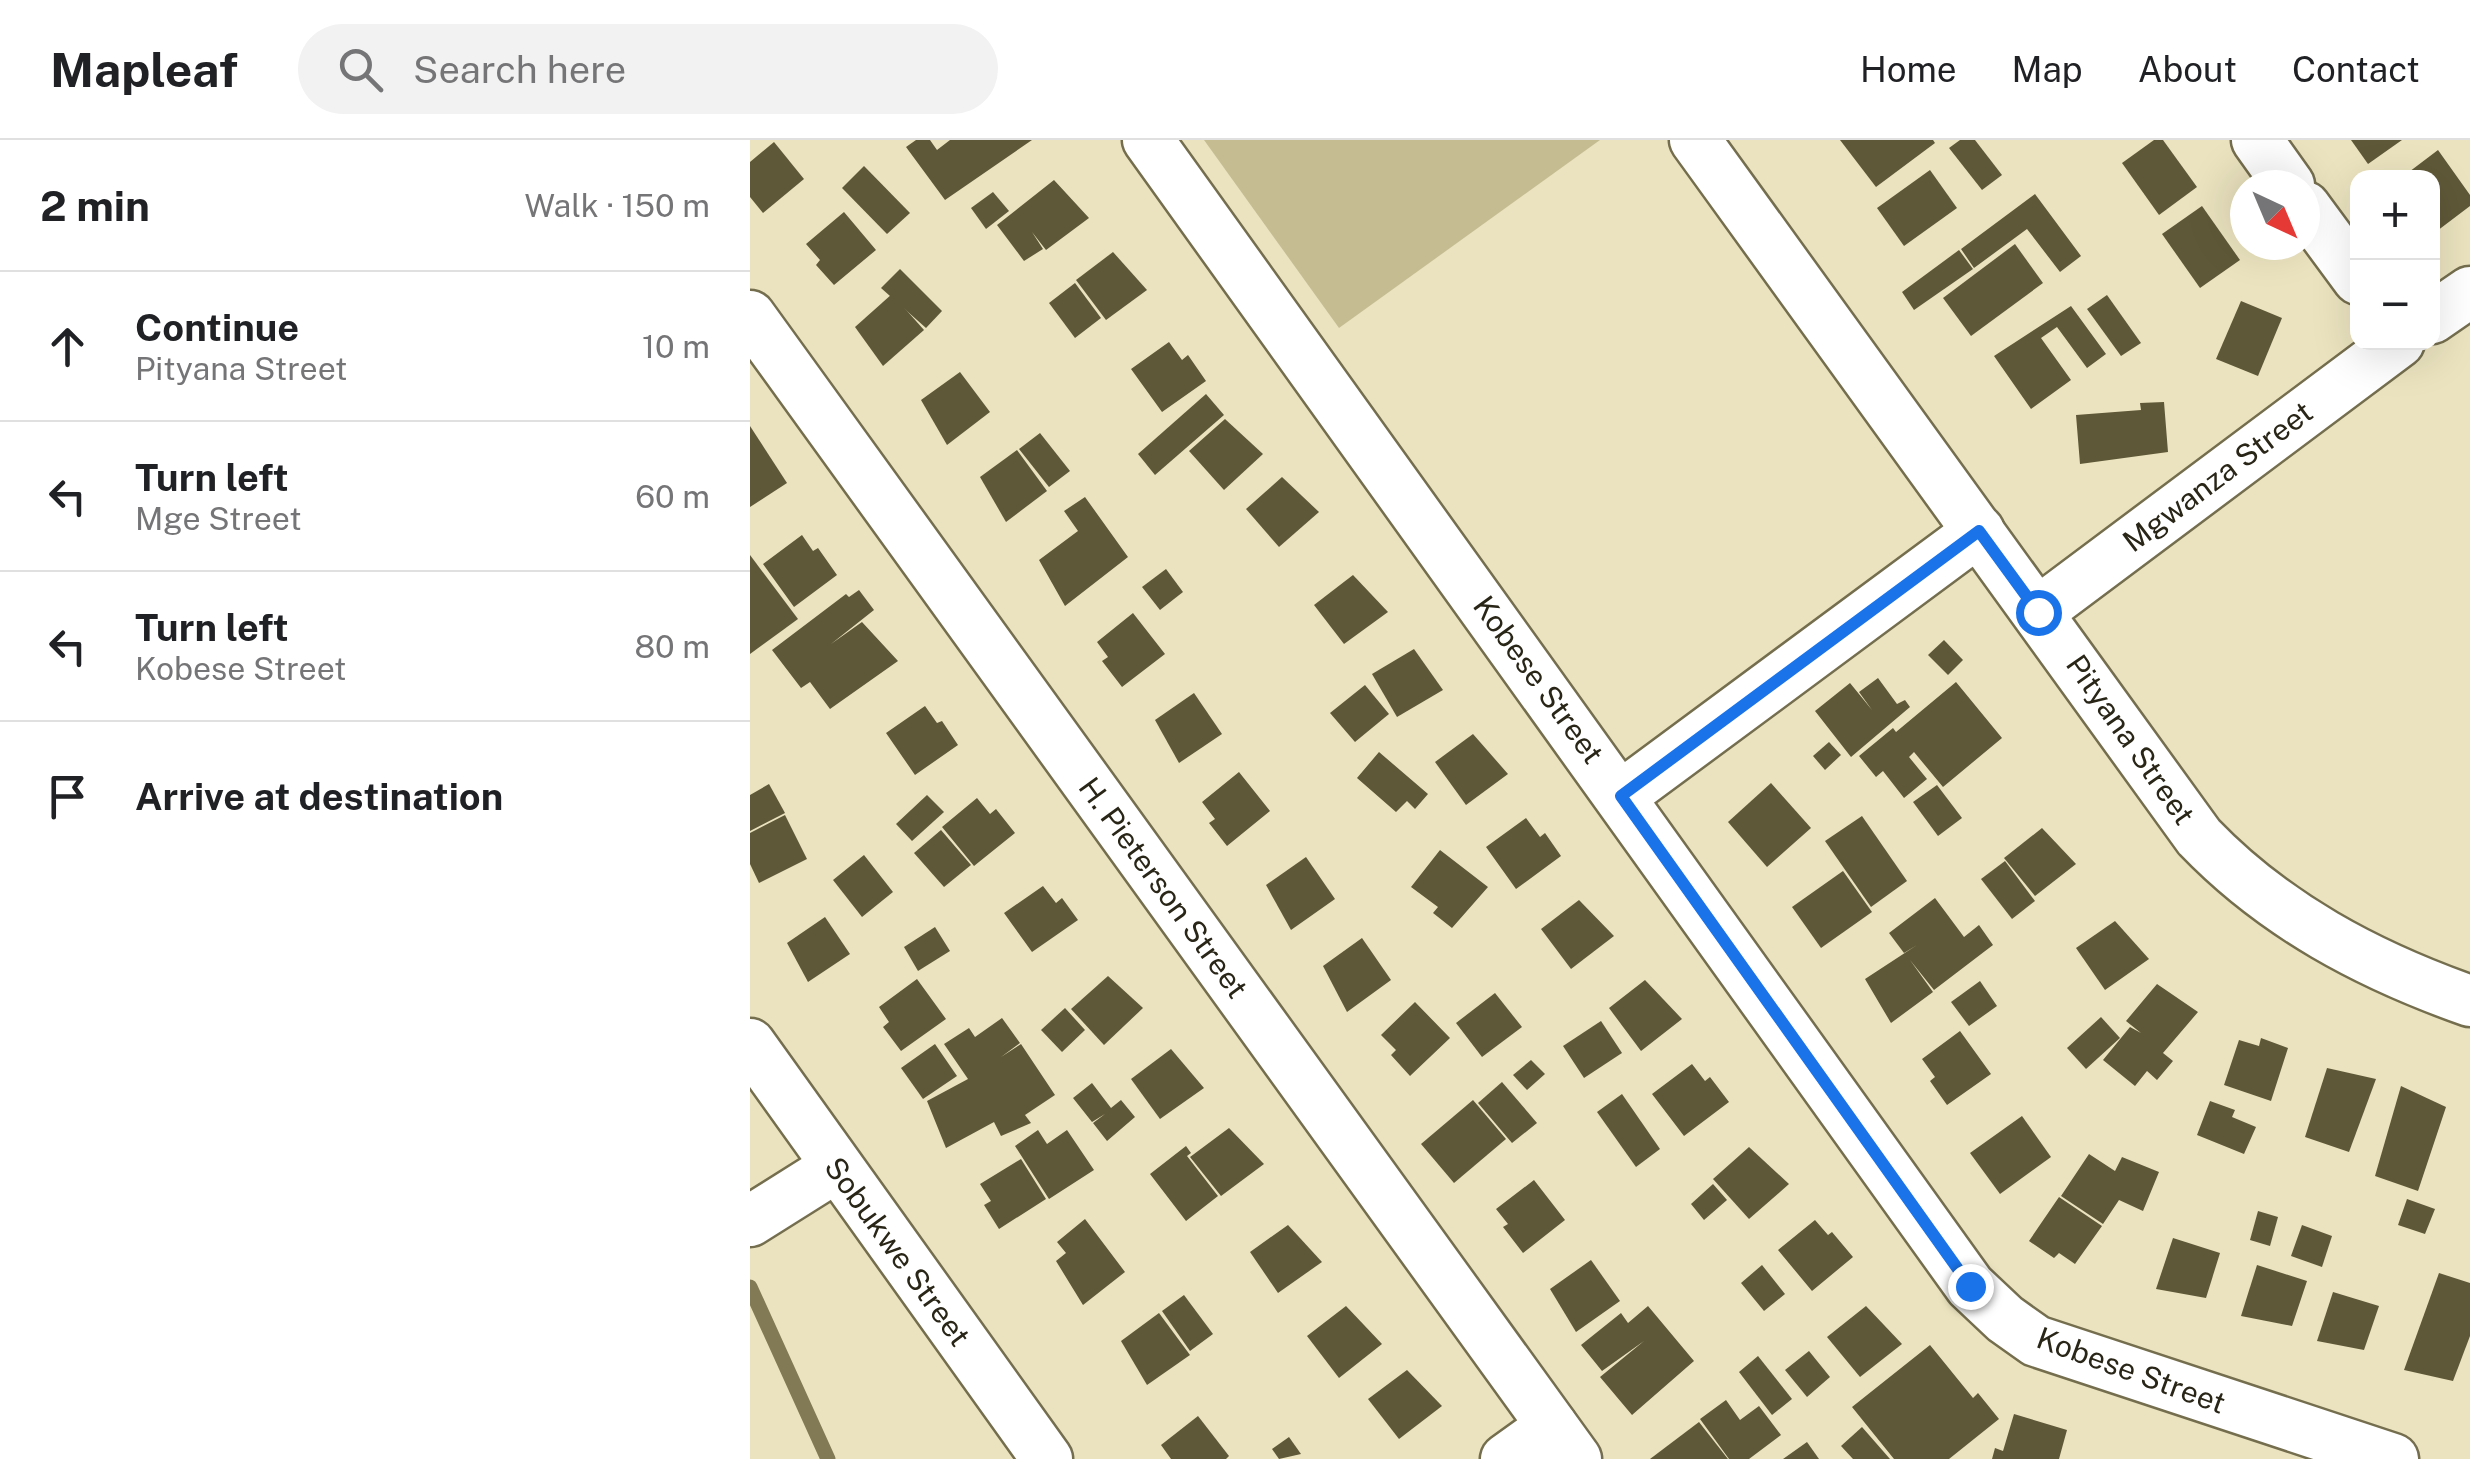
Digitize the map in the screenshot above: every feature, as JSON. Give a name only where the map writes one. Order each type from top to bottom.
[{"type":"street","name":"Kobese Street","points":[[1148,140],[1970,1286],[2004,1319],[2036,1341],[2393,1459]]},
{"type":"street","name":"Pityana Street","points":[[1696,140],[2199,838],[2240,880],[2291,916],[2402,978],[2470,1001]]},
{"type":"street","points":[[2257,140],[2278,170]]},
{"type":"street","points":[[2320,227],[2350,268]]},
{"type":"street","points":[[2440,313],[2470,292]]},
{"type":"street","name":"H. Pieterson Street","points":[[750,316],[1564,1442]]},
{"type":"street","name":"Mgwanza Street","points":[[2038,612],[2388,350]]},
{"type":"street","points":[[1621,796],[1979,531]]},
{"type":"street","name":"Sobukwe Street","points":[[750,1044],[1047,1459]]},
{"type":"street","points":[[750,1221],[836,1166]]},
{"type":"street","points":[[1506,1459],[1564,1442]]},
{"type":"shaded area","points":[[1204,140],[1600,140],[1339,328]]},
{"type":"building","points":[[916,140],[930,140],[937,150],[950,140],[1032,140],[945,200],[906,147]]},
{"type":"building","points":[[1840,140],[1933,140],[1935,143],[1876,187]]},
{"type":"building","points":[[1960,140],[1975,140],[2002,175],[1982,190],[1949,148]]},
{"type":"building","points":[[2154,140],[2163,140],[2197,187],[2159,215],[2122,163]]},
{"type":"building","points":[[2351,140],[2402,140],[2368,164]]},
{"type":"building","points":[[774,142],[804,179],[763,213],[750,197],[750,162]]},
{"type":"building","points":[[2438,150],[2470,195],[2470,206],[2440,229],[2440,170],[2412,170]]},
{"type":"building","points":[[864,166],[910,213],[887,234],[842,188]]},
{"type":"building","points":[[1930,170],[1957,208],[1904,246],[1877,208]]},
{"type":"building","points":[[1054,180],[1089,218],[1046,250],[1032,232],[1043,249],[1024,261],[997,225]]},
{"type":"building","points":[[993,192],[1009,211],[986,229],[971,208]]},
{"type":"building","points":[[2035,194],[2081,256],[2060,272],[2027,229],[1974,268],[1961,249]]},
{"type":"building","points":[[2202,206],[2230,246],[2230,260],[2240,260],[2200,288],[2162,234]]},
{"type":"building","points":[[844,212],[876,250],[834,285],[816,265],[820,260],[806,244]]},
{"type":"building","points":[[2015,244],[2043,283],[1971,336],[1943,298]]},
{"type":"building","points":[[1959,250],[1973,269],[1914,310],[1902,292]]},
{"type":"building","points":[[1113,252],[1147,290],[1106,320],[1076,280]]},
{"type":"building","points":[[900,269],[942,311],[926,328],[881,288]]},
{"type":"building","points":[[1075,283],[1101,318],[1075,338],[1049,303]]},
{"type":"building","points":[[892,294],[924,330],[883,366],[855,327]]},
{"type":"building","points":[[2107,295],[2141,343],[2121,356],[2087,309]]},
{"type":"building","points":[[2241,301],[2282,318],[2258,376],[2216,359]]},
{"type":"building","points":[[2071,306],[2106,354],[2087,368],[2057,327],[2041,338],[2071,380],[2031,409],[1994,356]]},
{"type":"building","points":[[1169,342],[1182,360],[1188,355],[1206,381],[1162,412],[1131,369]]},
{"type":"building","points":[[960,372],[990,412],[947,445],[921,400]]},
{"type":"building","points":[[1206,394],[1224,415],[1155,475],[1138,454]]},
{"type":"building","points":[[2164,402],[2168,452],[2080,464],[2076,415],[2141,410],[2140,403]]},
{"type":"building","points":[[1225,419],[1263,454],[1224,490],[1189,451]]},
{"type":"building","points":[[750,426],[787,483],[750,507]]},
{"type":"building","points":[[1040,433],[1070,471],[1049,487],[1019,449]]},
{"type":"building","points":[[1017,450],[1047,491],[1006,522],[980,477]]},
{"type":"building","points":[[1282,477],[1319,512],[1279,547],[1246,509]]},
{"type":"building","points":[[1085,497],[1128,557],[1065,606],[1039,560],[1078,531],[1064,511]]},
{"type":"building","points":[[802,535],[813,551],[818,548],[837,575],[794,607],[763,564]]},
{"type":"building","points":[[750,555],[798,619],[750,654]]},
{"type":"building","points":[[1166,569],[1183,592],[1160,610],[1142,587]]},
{"type":"building","points":[[1353,575],[1388,612],[1344,644],[1314,605]]},
{"type":"building","points":[[859,590],[874,610],[831,644],[862,622],[898,661],[830,709],[810,682],[801,688],[772,650],[846,594],[849,597]]},
{"type":"building","points":[[1133,613],[1165,654],[1122,687],[1102,661],[1108,657],[1097,642]]},
{"type":"building","points":[[1944,640],[1963,660],[1948,675],[1928,655]]},
{"type":"building","points":[[1414,649],[1443,690],[1397,717],[1372,674]]},
{"type":"building","points":[[1878,678],[1897,704],[1905,700],[1910,707],[1851,757],[1815,711],[1850,683],[1872,710],[1859,692]]},
{"type":"building","points":[[1956,682],[2002,738],[1943,787],[1914,752],[1909,757],[1927,779],[1904,798],[1883,771],[1876,777],[1859,756],[1893,728],[1896,732]]},
{"type":"building","points":[[1365,685],[1389,714],[1355,742],[1330,713]]},
{"type":"building","points":[[1194,693],[1222,734],[1179,763],[1155,720]]},
{"type":"building","points":[[925,706],[937,723],[942,721],[958,745],[915,775],[886,733]]},
{"type":"building","points":[[1473,734],[1508,774],[1466,805],[1435,762]]},
{"type":"building","points":[[1829,742],[1841,755],[1825,770],[1813,756]]},
{"type":"building","points":[[1379,752],[1428,794],[1415,809],[1407,801],[1396,812],[1357,778]]},
{"type":"building","points":[[1239,772],[1270,811],[1227,846],[1209,823],[1215,819],[1202,802]]},
{"type":"building","points":[[1771,783],[1811,828],[1767,867],[1728,822]]},
{"type":"building","points":[[769,784],[785,813],[750,831],[750,795]]},
{"type":"building","points":[[1937,785],[1962,818],[1938,836],[1913,802]]},
{"type":"building","points":[[927,795],[944,812],[912,841],[896,824]]},
{"type":"building","points":[[977,798],[990,814],[996,809],[1015,833],[974,866],[942,827]]},
{"type":"building","points":[[785,815],[807,859],[759,883],[750,864],[750,833]]},
{"type":"building","points":[[1862,816],[1907,881],[1871,907],[1825,841]]},
{"type":"building","points":[[1526,818],[1540,837],[1545,833],[1561,856],[1516,889],[1486,847]]},
{"type":"building","points":[[2042,828],[2076,864],[2035,896],[2004,858]]},
{"type":"building","points":[[941,830],[971,865],[944,887],[914,853]]},
{"type":"building","points":[[1440,850],[1488,887],[1452,928],[1433,913],[1438,907],[1411,887]]},
{"type":"building","points":[[864,855],[893,892],[862,917],[833,880]]},
{"type":"building","points":[[1306,857],[1335,899],[1291,930],[1266,885]]},
{"type":"building","points":[[2005,861],[2035,901],[2012,919],[1981,879]]},
{"type":"building","points":[[1843,871],[1872,912],[1821,948],[1792,907]]},
{"type":"building","points":[[1043,886],[1056,903],[1062,898],[1078,920],[1032,952],[1004,913]]},
{"type":"building","points":[[1935,898],[1964,937],[1979,925],[1993,945],[1934,990],[1910,960],[1933,992],[1891,1023],[1865,979],[1917,945],[1904,953],[1889,933]]},
{"type":"building","points":[[1579,900],[1614,936],[1571,969],[1541,929]]},
{"type":"building","points":[[825,917],[850,954],[808,982],[787,943]]},
{"type":"building","points":[[2115,921],[2149,959],[2105,990],[2076,948]]},
{"type":"building","points":[[935,927],[950,951],[918,971],[904,947]]},
{"type":"building","points":[[1362,938],[1391,980],[1347,1012],[1323,966]]},
{"type":"building","points":[[1108,976],[1143,1008],[1104,1045],[1071,1009]]},
{"type":"building","points":[[917,979],[946,1019],[901,1051],[883,1027],[889,1022],[879,1007]]},
{"type":"building","points":[[1645,980],[1682,1019],[1641,1051],[1609,1008]]},
{"type":"building","points":[[1980,981],[1997,1006],[1969,1026],[1951,1002]]},
{"type":"building","points":[[2157,984],[2198,1012],[2163,1053],[2173,1061],[2157,1080],[2147,1071],[2135,1086],[2103,1060],[2130,1027],[2141,1033],[2126,1021]]},
{"type":"building","points":[[1495,993],[1522,1027],[1482,1057],[1456,1023]]},
{"type":"building","points":[[1415,1002],[1450,1038],[1410,1076],[1391,1055],[1396,1050],[1381,1035]]},
{"type":"building","points":[[1065,1008],[1085,1030],[1062,1052],[1041,1030]]},
{"type":"building","points":[[2101,1017],[2120,1038],[2086,1069],[2067,1048]]},
{"type":"building","points":[[1002,1018],[1020,1043],[1001,1057],[1021,1044],[1055,1095],[1025,1115],[1031,1123],[1001,1136],[994,1122],[946,1148],[927,1101],[968,1079],[944,1044],[969,1028],[975,1037]]},
{"type":"building","points":[[1601,1021],[1622,1053],[1584,1078],[1563,1046]]},
{"type":"building","points":[[1960,1031],[1991,1074],[1947,1105],[1930,1081],[1935,1077],[1922,1059]]},
{"type":"building","points":[[2261,1038],[2288,1048],[2271,1101],[2224,1085],[2239,1040],[2259,1046]]},
{"type":"building","points":[[935,1044],[957,1076],[923,1099],[901,1068]]},
{"type":"building","points":[[1171,1049],[1204,1088],[1160,1119],[1131,1079]]},
{"type":"building","points":[[1531,1060],[1545,1074],[1527,1090],[1513,1075]]},
{"type":"building","points":[[1692,1064],[1705,1081],[1710,1077],[1729,1102],[1684,1136],[1652,1094]]},
{"type":"building","points":[[2327,1068],[2376,1079],[2349,1152],[2305,1137]]},
{"type":"building","points":[[1502,1082],[1537,1123],[1512,1143],[1478,1103]]},
{"type":"building","points":[[1092,1083],[1111,1108],[1121,1100],[1135,1117],[1107,1141],[1093,1123],[1105,1114],[1092,1122],[1073,1098]]},
{"type":"building","points":[[2401,1086],[2446,1107],[2418,1191],[2375,1176]]},
{"type":"building","points":[[1622,1094],[1660,1149],[1636,1167],[1597,1112]]},
{"type":"building","points":[[1473,1100],[1506,1139],[1454,1183],[1421,1144]]},
{"type":"building","points":[[2210,1101],[2235,1110],[2232,1117],[2256,1127],[2244,1154],[2197,1135]]},
{"type":"building","points":[[2022,1116],[2051,1157],[2000,1194],[1970,1153]]},
{"type":"building","points":[[1229,1128],[1264,1164],[1221,1196],[1190,1157]]},
{"type":"building","points":[[1038,1130],[1047,1144],[1067,1130],[1094,1170],[1049,1199],[1015,1146]]},
{"type":"building","points":[[1186,1146],[1191,1153],[1187,1156],[1218,1196],[1186,1221],[1150,1174]]},
{"type":"building","points":[[1749,1147],[1789,1184],[1749,1219],[1713,1179]]},
{"type":"building","points":[[2089,1154],[2115,1171],[2122,1157],[2159,1172],[2143,1211],[2119,1200],[2103,1224],[2061,1196]]},
{"type":"building","points":[[1021,1159],[1046,1199],[999,1229],[984,1205],[991,1201],[980,1184]]},
{"type":"building","points":[[1534,1180],[1565,1220],[1523,1253],[1503,1227],[1508,1224],[1496,1209]]},
{"type":"building","points":[[1713,1184],[1727,1200],[1704,1220],[1691,1204]]},
{"type":"building","points":[[2059,1197],[2102,1226],[2075,1264],[2059,1253],[2054,1258],[2029,1241]]},
{"type":"building","points":[[2407,1199],[2435,1209],[2425,1234],[2398,1225]]},
{"type":"building","points":[[2258,1211],[2278,1217],[2270,1246],[2250,1240]]},
{"type":"building","points":[[1085,1219],[1125,1272],[1083,1305],[1056,1261],[1066,1253],[1057,1242]]},
{"type":"building","points":[[1815,1220],[1828,1235],[1832,1232],[1853,1257],[1812,1291],[1778,1250]]},
{"type":"building","points":[[1288,1225],[1322,1262],[1278,1293],[1250,1252]]},
{"type":"building","points":[[2302,1225],[2332,1236],[2322,1267],[2291,1256]]},
{"type":"building","points":[[2173,1238],[2220,1253],[2206,1298],[2156,1289]]},
{"type":"building","points":[[1591,1260],[1620,1301],[1576,1332],[1550,1289]]},
{"type":"building","points":[[1762,1265],[1785,1294],[1764,1311],[1741,1283]]},
{"type":"building","points":[[2257,1265],[2307,1281],[2292,1326],[2241,1316]]},
{"type":"building","points":[[2439,1273],[2470,1283],[2470,1336],[2453,1381],[2404,1370]]},
{"type":"building","points":[[2333,1292],[2379,1306],[2364,1350],[2317,1341]]},
{"type":"building","points":[[1184,1295],[1213,1334],[1190,1351],[1162,1311]]},
{"type":"building","points":[[1346,1306],[1382,1344],[1339,1378],[1307,1336]]},
{"type":"building","points":[[1648,1306],[1694,1361],[1632,1415],[1600,1377],[1644,1341],[1602,1371],[1581,1345],[1621,1313],[1628,1323]]},
{"type":"building","points":[[1866,1306],[1902,1344],[1860,1377],[1827,1337]]},
{"type":"building","points":[[1159,1313],[1190,1355],[1147,1385],[1121,1341]]},
{"type":"building","points":[[1930,1345],[1973,1398],[1978,1393],[1999,1419],[1949,1459],[1894,1459],[1852,1407]]},
{"type":"building","points":[[1809,1351],[1830,1377],[1807,1397],[1785,1370]]},
{"type":"building","points":[[1758,1356],[1792,1399],[1772,1415],[1739,1372]]},
{"type":"building","points":[[1407,1370],[1442,1406],[1399,1439],[1368,1399]]},
{"type":"building","points":[[1726,1400],[1740,1420],[1759,1406],[1781,1435],[1749,1459],[1729,1459],[1700,1419]]},
{"type":"building","points":[[2014,1414],[2067,1430],[2059,1459],[1992,1459],[1995,1448],[2003,1451]]},
{"type":"building","points":[[1198,1416],[1229,1456],[1226,1459],[1171,1459],[1161,1445]]},
{"type":"building","points":[[1699,1422],[1728,1459],[1650,1459]]},
{"type":"building","points":[[1862,1427],[1890,1459],[1853,1459],[1841,1446]]},
{"type":"building","points":[[1289,1437],[1301,1454],[1279,1459],[1272,1449]]},
{"type":"building","points":[[1807,1442],[1819,1459],[1783,1459]]},
{"type":"waterway","points":[[750,1287],[828,1459]]},
{"type":"route","points":[[1970,1286],[1621,796],[1979,531],[2038,612]]}]
